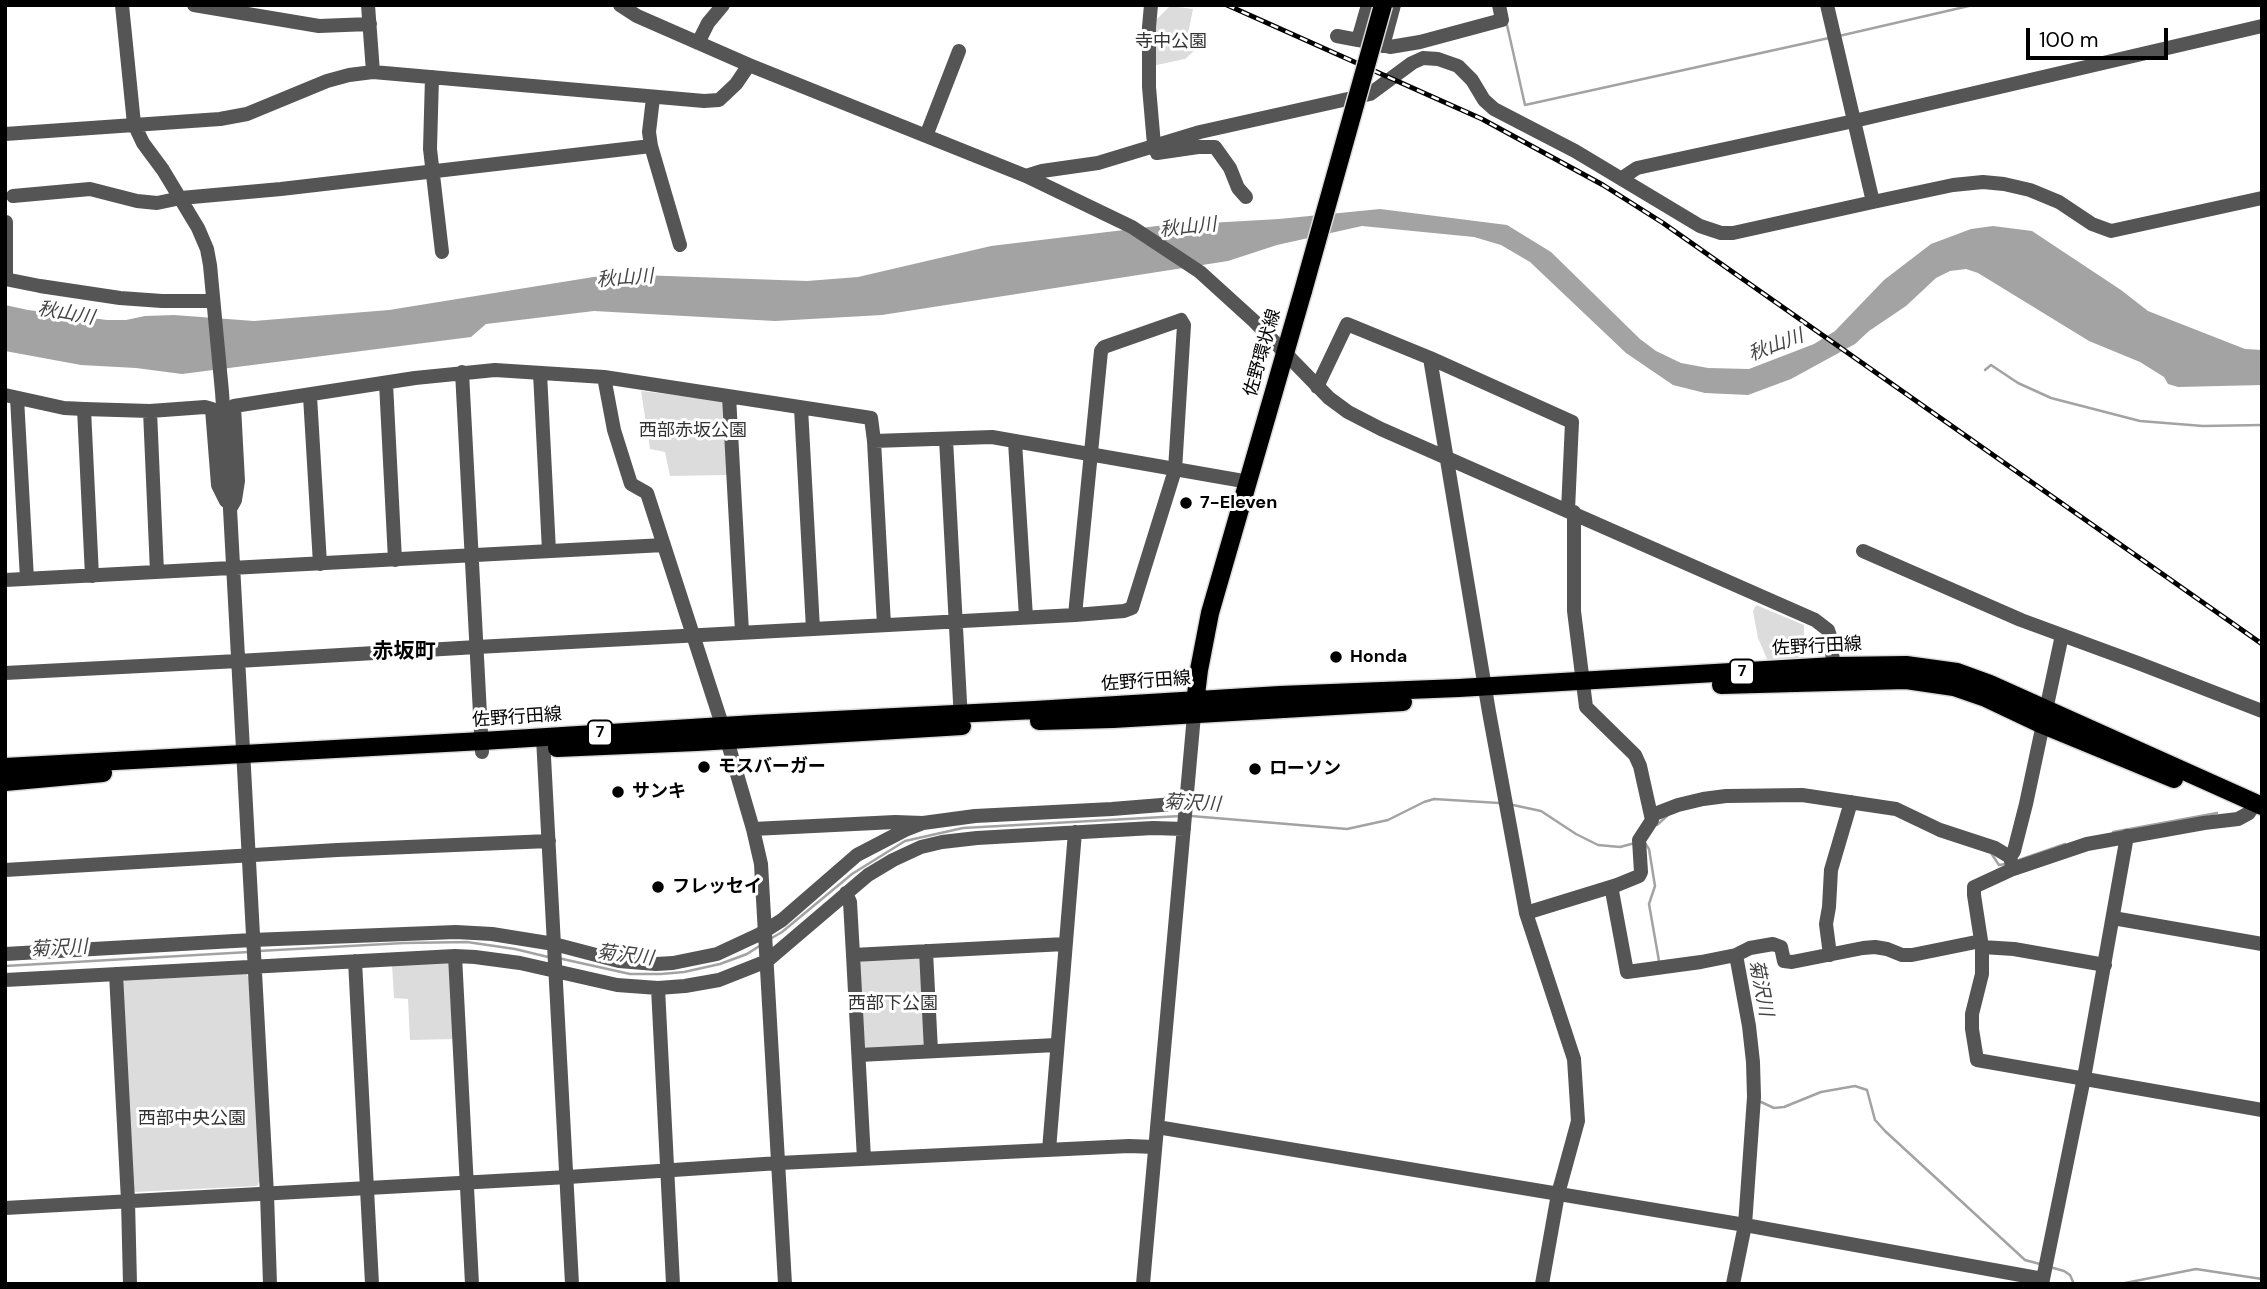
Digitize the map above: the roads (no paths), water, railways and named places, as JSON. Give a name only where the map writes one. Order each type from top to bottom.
[{"type":"main road","name":"佐野環状線","points":[[1194,707],[1210,613],[1383,5]]},
{"type":"main road","name":"佐野行田線","points":[[5,767],[244,760],[1835,673],[1906,665],[1930,666],[1968,676],[2045,717],[2257,810]]},
{"type":"main road","name":"佐野行田線","points":[[5,782],[244,760]]},
{"type":"street","points":[[122,5],[134,124],[143,143],[181,198],[207,249],[230,509],[270,1284]]},
{"type":"street","points":[[194,5],[319,26],[370,24]]},
{"type":"street","points":[[368,5],[373,72]]},
{"type":"street","points":[[620,5],[638,11],[698,43],[749,65],[1026,176],[1110,215],[1200,272],[1328,398],[1348,412],[1381,429],[1815,620],[1828,630],[1833,644],[1835,673]]},
{"type":"street","points":[[698,43],[708,23],[723,5]]},
{"type":"street","points":[[1151,5],[1149,87],[1157,153],[1215,147],[1246,197]]},
{"type":"street","points":[[1358,40],[1368,5]]},
{"type":"street","points":[[1383,46],[1394,5]]},
{"type":"street","points":[[1337,36],[1383,46],[1420,42],[1502,20],[1499,5]]},
{"type":"street","points":[[1827,5],[1873,202]]},
{"type":"street","points":[[1622,178],[1637,168],[1854,121],[2262,26]]},
{"type":"street","points":[[1420,42],[1423,58]]},
{"type":"street","points":[[926,136],[959,51]]},
{"type":"street","points":[[1026,176],[1098,163],[1229,125],[1370,94],[1399,71],[1423,58],[1438,59],[1458,66],[1494,109],[1622,178],[1700,226],[1721,233],[1733,233],[1954,185],[1983,182],[2030,190],[2059,202],[2092,224],[2111,231],[2262,198]]},
{"type":"street","points":[[5,134],[220,120],[247,114],[327,80],[373,72],[704,102],[719,100],[749,65]]},
{"type":"street","points":[[432,77],[429,134],[442,252]]},
{"type":"street","points":[[653,98],[649,132],[651,146],[680,245]]},
{"type":"street","points":[[13,196],[90,189],[137,201],[157,203],[181,198],[651,146]]},
{"type":"street","points":[[6,222],[6,279],[120,298],[213,303]]},
{"type":"street","points":[[5,673],[1074,615],[1124,611],[1132,608],[1175,470],[1184,324],[1181,320],[1104,347],[1101,351],[1074,615]]},
{"type":"street","points":[[1317,387],[1348,324],[1572,422],[1574,611],[1586,707],[1635,755],[1652,820],[1639,844],[1639,876],[1526,913]]},
{"type":"street","points":[[1430,358],[1526,913],[1574,1059],[1578,1121],[1558,1194],[1542,1284]]},
{"type":"street","points":[[230,509],[235,500],[238,481],[234,406],[462,372],[495,370],[604,377],[872,418],[884,625]]},
{"type":"street","points":[[462,372],[482,747]]},
{"type":"street","points":[[540,373],[549,551]]},
{"type":"street","points":[[604,377],[614,430],[631,484],[647,493],[725,733],[754,829],[761,864],[785,1284]]},
{"type":"street","points":[[386,383],[396,559]]},
{"type":"street","points":[[310,396],[320,564]]},
{"type":"street","points":[[729,396],[742,632]]},
{"type":"street","points":[[27,579],[11,397],[64,408],[150,411],[205,407],[212,409],[218,485],[230,509]]},
{"type":"street","points":[[801,408],[813,629]]},
{"type":"street","points":[[84,409],[92,576]]},
{"type":"street","points":[[150,411],[157,572]]},
{"type":"street","points":[[874,441],[992,437],[1249,482]]},
{"type":"street","points":[[946,439],[961,720]]},
{"type":"street","points":[[1015,442],[1026,617]]},
{"type":"street","points":[[5,580],[664,545]]},
{"type":"street","points":[[1863,551],[2021,620],[2262,711]]},
{"type":"street","points":[[2011,863],[2062,635]]},
{"type":"street","points":[[1143,1284],[1194,707]]},
{"type":"street","points":[[544,743],[572,1284]]},
{"type":"street","points":[[1652,815],[1688,802],[1726,796],[1802,795],[1896,809],[1940,830],[1980,842],[2011,863]]},
{"type":"street","points":[[1830,955],[1826,924],[1831,870],[1851,802]]},
{"type":"street","points":[[754,829],[923,823],[975,816],[1112,809],[1185,816]]},
{"type":"street","points":[[2257,810],[2238,819],[2127,836],[2011,863],[1974,887],[1982,944],[1982,974],[1972,1014],[1972,1029],[1977,1060],[2262,1110]]},
{"type":"street","points":[[5,980],[116,974],[253,954],[456,932],[492,934],[555,957],[617,985],[658,988],[719,979],[767,958],[868,875],[909,852],[942,842],[977,838],[1153,828],[1185,816]]},
{"type":"street","points":[[5,954],[253,954],[355,961],[455,956],[520,963],[555,957],[656,964],[693,960],[717,954],[765,933],[857,855],[923,823]]},
{"type":"street","points":[[1049,1150],[1075,832]]},
{"type":"street","points":[[1157,1127],[1745,1225],[2042,1281],[2084,1078],[2127,836]]},
{"type":"street","points":[[5,870],[337,850],[548,841]]},
{"type":"street","points":[[1617,885],[1612,891],[1627,972],[1683,965],[1773,944],[1781,947],[1783,958],[1787,962],[1800,962],[1875,947],[1902,955],[1912,955],[1982,944],[2105,965]]},
{"type":"street","points":[[846,892],[850,902],[864,1159]]},
{"type":"street","points":[[2113,919],[2262,944]]},
{"type":"street","points":[[853,955],[1065,944]]},
{"type":"street","points":[[926,951],[931,1051]]},
{"type":"street","points":[[1733,1284],[1745,1225],[1754,1097],[1753,1062],[1736,954]]},
{"type":"street","points":[[455,956],[472,1284]]},
{"type":"street","points":[[355,961],[372,1284]]},
{"type":"street","points":[[116,974],[130,1284]]},
{"type":"street","points":[[658,988],[673,1284]]},
{"type":"street","points":[[859,1055],[1056,1045]]},
{"type":"street","points":[[5,1208],[779,1163],[1129,1146],[1155,1147]]},
{"type":"water","name":"秋山川","points":[[1380,209],[1507,225],[1551,252],[1640,339],[1656,351],[1681,363],[1708,368],[1749,369],[1814,344],[1835,331],[1884,280],[1931,244],[1971,229],[1993,226],[2032,231],[2148,311],[2245,349],[2262,350],[2262,385],[2178,387],[2168,384],[2164,377],[2140,362],[2089,341],[1978,273],[1966,269],[1950,271],[1936,278],[1906,306],[1855,344],[1791,379],[1748,395],[1705,393],[1673,385],[1626,353],[1530,262],[1501,245],[1474,237],[1362,226],[1277,245],[1228,261],[882,315],[775,321],[594,311],[486,324],[471,337],[182,374],[81,365],[5,351],[5,305],[107,320],[174,315],[254,321],[389,310],[612,274],[807,281],[858,277],[991,246],[1157,226],[1279,219]]},
{"type":"waterway","points":[[1839,36],[1973,5]]},
{"type":"waterway","points":[[1505,25],[1525,105],[1829,38]]},
{"type":"waterway","points":[[1985,370],[1991,365],[2018,383],[2051,398],[2140,421],[2203,426],[2262,425]]},
{"type":"waterway","name":"菊沢川","points":[[1191,816],[1347,829],[1388,820],[1434,799],[1499,803]]},
{"type":"waterway","name":"菊沢川","points":[[1513,805],[1541,811],[1598,845],[1620,847],[1635,843]]},
{"type":"waterway","points":[[2113,832],[2217,813]]},
{"type":"waterway","name":"菊沢川","points":[[770,939],[852,874],[905,841],[963,828],[1181,816]]},
{"type":"waterway","points":[[1657,825],[1667,816]]},
{"type":"waterway","name":"菊沢川","points":[[1645,843],[1649,849],[1655,886],[1649,904],[1659,961]]},
{"type":"waterway","points":[[2019,860],[2065,844]]},
{"type":"waterway","points":[[1991,853],[1999,865],[2006,864]]},
{"type":"waterway","name":"菊沢川","points":[[259,951],[467,942],[548,957]]},
{"type":"waterway","name":"菊沢川","points":[[558,958],[630,974],[661,974],[720,964],[747,954],[761,945]]},
{"type":"waterway","name":"菊沢川","points":[[5,966],[249,952]]},
{"type":"waterway","name":"菊沢川","points":[[1761,1102],[1774,1108],[1784,1107],[1821,1092],[1855,1086],[1867,1090],[1875,1120],[1885,1131],[2025,1260],[2040,1264]]},
{"type":"waterway","name":"菊沢川","points":[[2050,1267],[2070,1275],[2074,1284]]},
{"type":"waterway","name":"菊沢川","points":[[2120,1284],[2196,1269],[2262,1279]]},
{"type":"railway","points":[[1227,5],[1482,119],[1603,185],[1663,223],[2262,644]]},
{"type":"place","name":"7-Eleven","points":[[1186,503]]},
{"type":"place","name":"Honda","points":[[1336,657]]},
{"type":"place","name":"モスバーガー","points":[[704,767]]},
{"type":"place","name":"ローソン","points":[[1255,769]]},
{"type":"place","name":"サンキ","points":[[618,792]]},
{"type":"place","name":"フレッセイ","points":[[658,887]]},
{"type":"district","name":"赤坂町","points":[[404,652]]},
{"type":"park label","name":"寺中公園","points":[[1171,42]]},
{"type":"park label","name":"西部赤坂公園","points":[[693,431]]},
{"type":"park label","name":"西部下公園","points":[[893,1004]]},
{"type":"park label","name":"西部中央公園","points":[[192,1119]]}]
